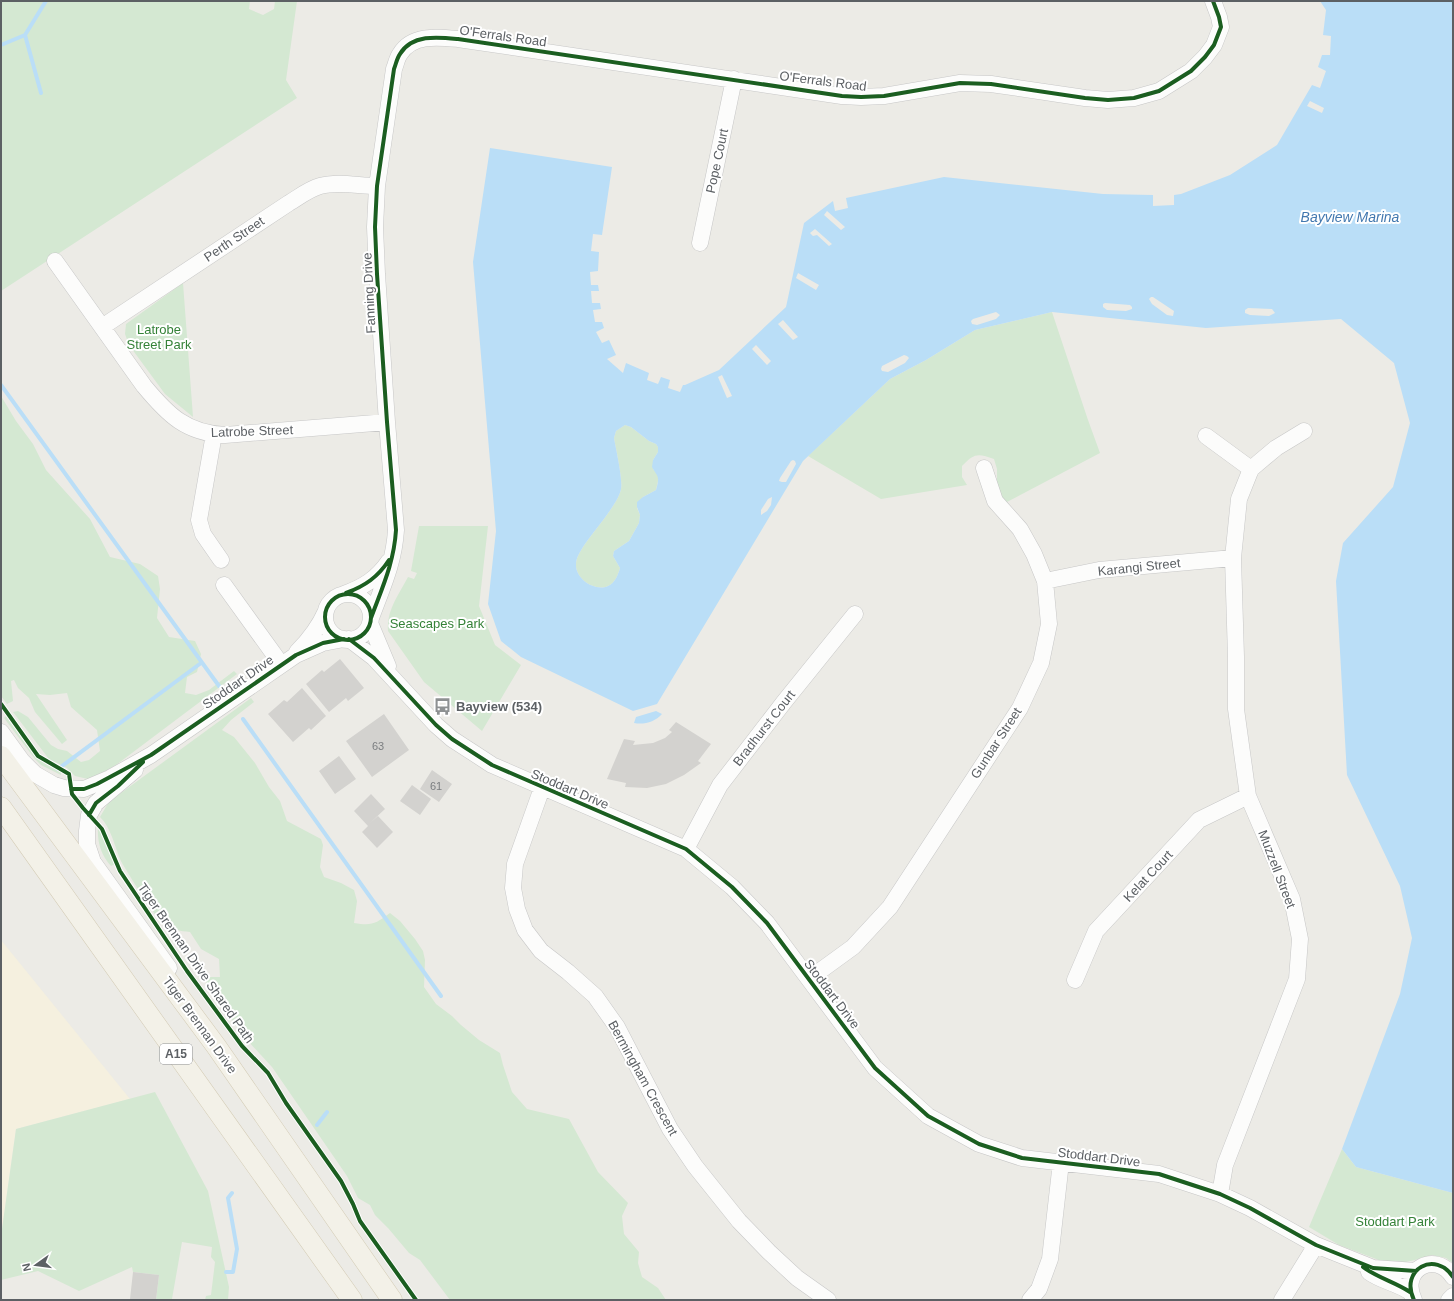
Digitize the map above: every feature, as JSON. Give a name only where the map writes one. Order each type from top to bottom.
[{"type":"main road","name":"Tiger Brennan Drive","points":[[1,756],[216,1046],[392,1300]]},
{"type":"main road","name":"A15","points":[[1,807],[352,1300]]},
{"type":"street","name":"O'Ferrals Road","points":[[414,41],[431,38],[458,39],[842,96],[884,96],[960,83],[992,84],[1108,100],[1134,98],[1159,91],[1191,71],[1205,57],[1214,45],[1220,27],[1219,17],[1213,1]]},
{"type":"street","name":"Fanning Drive","points":[[370,621],[385,583],[396,539],[396,518],[387,422],[376,253],[377,186],[394,69],[399,55],[414,41]]},
{"type":"street","name":"Pope Court","points":[[700,243],[734,80]]},
{"type":"street","name":"Perth Street","points":[[102,327],[289,203],[313,189],[319,186],[337,184],[377,186]]},
{"type":"street","name":"Latrobe Street","points":[[55,261],[157,402],[192,428],[208,434],[262,433],[387,422]]},
{"type":"street","points":[[1206,436],[1251,468],[1276,448],[1304,431]]},
{"type":"street","points":[[214,434],[199,520],[203,534],[221,560]]},
{"type":"street","name":"Gunbar Street","points":[[809,979],[853,947],[890,907],[1020,708],[1041,663],[1049,624],[1045,581],[1034,554],[1020,529],[995,501],[984,468]]},
{"type":"street","name":"Muzzell Street","points":[[1220,1194],[1225,1165],[1297,980],[1300,939],[1292,899],[1248,796],[1236,709],[1233,558],[1239,499],[1251,468]]},
{"type":"street","name":"Fanning Drive","points":[[341,595],[359,588],[372,580],[385,567],[393,551]]},
{"type":"street","name":"Karangi Street","points":[[1045,581],[1099,570],[1233,558]]},
{"type":"street","points":[[224,585],[281,664]]},
{"type":"street","points":[[352,594],[363,600],[370,609],[368,629],[355,639],[347,639],[336,636],[328,628],[325,620],[326,611],[331,601],[341,595],[352,594]]},
{"type":"street","name":"Stoddart Drive","points":[[1,732],[22,761],[35,774],[54,785],[64,788],[84,789],[97,784],[150,756],[281,664],[307,641],[326,611]]},
{"type":"street","name":"Bradhurst Court","points":[[686,849],[720,785],[855,614]]},
{"type":"street","name":"Stoddart Drive","points":[[370,621],[382,655],[396,681]]},
{"type":"street","name":"Stoddart Drive","points":[[281,664],[308,649],[328,642],[347,639],[374,658],[436,726],[452,739],[492,765],[542,788],[686,849],[732,887],[767,923],[875,1068],[928,1116],[979,1144],[1022,1158],[1159,1174],[1220,1194],[1250,1208],[1316,1245],[1373,1268],[1416,1271]]},
{"type":"street","name":"Stoddart Drive","points":[[150,756],[122,782],[96,803],[89,815],[87,844],[93,862],[162,957],[216,1046]]},
{"type":"street","name":"Bermingham Crescent","points":[[542,788],[515,864],[513,888],[517,909],[525,930],[541,951],[568,972],[599,1002],[617,1027],[670,1129],[695,1166],[734,1214],[797,1278],[828,1300]]},
{"type":"street","name":"Kelat Court","points":[[1075,980],[1096,931],[1199,820],[1248,796]]},
{"type":"street","points":[[1030,1300],[1039,1288],[1050,1259],[1061,1162]]},
{"type":"street","points":[[1282,1300],[1316,1245]]},
{"type":"street","name":"Stoddart Drive","points":[[1352,1259],[1373,1275],[1403,1287],[1412,1296]]},
{"type":"street","points":[[1412,1296],[1410,1284],[1412,1277],[1416,1271],[1424,1266],[1432,1264],[1441,1266],[1449,1271],[1453,1277]]},
{"type":"street","points":[[1449,1300],[1453,1296]]},
{"type":"shaded area","points":[[1,940],[130,1099],[16,1129],[1,1236]]},
{"type":"green space","points":[[1,1],[250,1],[249,9],[263,15],[274,9],[275,1],[297,1],[286,80],[297,98],[1,291]]},
{"type":"green space","name":"Latrobe Street Park","points":[[183,283],[193,417],[165,394],[129,345],[125,334],[126,324]]},
{"type":"green space","points":[[1052,312],[1100,453],[1005,503],[997,485],[997,469],[994,459],[980,455],[973,456],[962,466],[962,477],[967,485],[881,499],[808,456],[890,379],[926,360],[975,330]]},
{"type":"green space","points":[[1,396],[16,421],[33,444],[46,470],[90,519],[110,557],[140,564],[158,576],[160,589],[157,618],[169,637],[195,641],[201,654],[197,672],[187,677],[185,693],[196,695],[209,690],[234,671],[237,674],[116,765],[99,775],[88,779],[75,776],[67,768],[49,759],[13,712],[18,711],[28,717],[51,745],[58,749],[67,751],[81,762],[89,760],[100,751],[97,730],[71,707],[67,693],[50,695],[36,694],[67,740],[62,744],[35,712],[29,698],[18,688],[14,680],[11,681],[13,701],[7,704],[1,696]]},
{"type":"green space","points":[[625,425],[631,427],[649,441],[656,444],[658,447],[658,452],[653,460],[653,469],[658,474],[658,481],[656,490],[643,497],[637,508],[640,515],[639,523],[629,541],[614,551],[613,556],[620,568],[616,578],[613,583],[608,586],[597,587],[592,586],[582,579],[579,575],[576,562],[583,547],[619,495],[621,489],[621,479],[614,438],[616,431]]},
{"type":"green space","name":"Seascapes Park","points":[[419,526],[488,526],[479,606],[495,645],[521,665],[482,731],[424,682],[388,631],[389,617],[394,603],[408,577],[414,579],[417,573],[411,571]]},
{"type":"green space","points":[[251,698],[254,702],[231,720],[222,730],[234,737],[255,763],[269,787],[280,801],[287,821],[321,839],[323,845],[320,867],[324,877],[341,883],[354,890],[357,901],[354,923],[373,923],[381,920],[390,913],[400,921],[423,951],[425,960],[424,987],[436,1004],[479,1040],[500,1053],[512,1092],[527,1109],[569,1119],[598,1172],[628,1203],[622,1216],[624,1234],[639,1252],[638,1263],[642,1277],[658,1288],[666,1300],[450,1300],[420,1260],[409,1253],[375,1215],[370,1205],[358,1198],[347,1176],[272,1067],[248,1041],[206,985],[207,977],[220,977],[219,959],[201,949],[190,932],[172,929],[163,924],[147,903],[120,859],[110,831],[100,817],[110,801]]},
{"type":"green space","points":[[7,715],[38,758],[61,772],[61,775],[41,765],[35,759],[4,718]]},
{"type":"green space","points":[[98,827],[101,829],[115,864],[111,866],[100,848]]},
{"type":"green space","points":[[155,1092],[208,1191],[229,1287],[228,1300],[205,1300],[206,1296],[211,1295],[215,1262],[211,1257],[212,1247],[182,1242],[171,1300],[156,1300],[159,1275],[133,1272],[132,1267],[79,1291],[38,1271],[1,1280],[1,1236],[16,1129]]},
{"type":"green space","name":"Stoddart Park","points":[[1342,1149],[1356,1167],[1453,1193],[1453,1263],[1446,1258],[1432,1255],[1392,1265],[1339,1245],[1309,1227]]},
{"type":"water","name":"Bayview Marina","points":[[1320,1],[1453,1],[1453,1193],[1356,1167],[1342,1149],[1400,994],[1412,938],[1400,886],[1347,775],[1336,581],[1343,543],[1393,487],[1410,423],[1394,363],[1341,319],[1206,328],[1052,312],[975,330],[926,360],[890,379],[803,461],[657,704],[633,711],[521,657],[501,641],[488,604],[496,531],[473,262],[490,148],[612,167],[602,235],[593,234],[591,251],[599,252],[598,271],[590,272],[591,285],[598,285],[599,291],[591,291],[592,303],[600,303],[601,309],[593,310],[595,322],[602,322],[604,328],[596,332],[602,343],[609,340],[616,355],[607,359],[623,373],[626,363],[649,373],[647,380],[658,384],[661,377],[670,380],[668,388],[680,392],[683,385],[719,370],[786,307],[804,223],[833,201],[835,211],[848,208],[846,198],[944,177],[1103,194],[1153,195],[1153,206],[1174,205],[1174,195],[1181,194],[1230,175],[1277,145],[1312,85],[1320,88],[1326,71],[1318,67],[1322,55],[1330,55],[1331,36],[1323,35],[1326,10]],"holes":[[[625,425],[631,427],[649,441],[656,444],[658,447],[658,452],[653,460],[652,467],[658,477],[656,490],[637,502],[640,515],[639,523],[629,541],[614,551],[613,556],[620,568],[613,583],[603,587],[592,586],[579,575],[576,562],[583,547],[619,495],[621,489],[621,479],[614,438],[616,431]]]},
{"type":"water","points":[[656,711],[662,714],[653,721],[638,724],[634,723],[636,717]]},
{"type":"pier","points":[[1310,101],[1324,108],[1322,113],[1307,106]]},
{"type":"pier","points":[[827,211],[845,227],[841,230],[824,215]]},
{"type":"pier","points":[[815,229],[832,244],[829,246],[817,235],[813,236],[810,233]]},
{"type":"pier","points":[[798,273],[819,285],[816,290],[796,278]]},
{"type":"pier","points":[[1151,297],[1174,311],[1173,316],[1167,315],[1152,304],[1149,299]]},
{"type":"pier","points":[[1103,304],[1130,305],[1132,309],[1126,311],[1107,310],[1103,307]]},
{"type":"pier","points":[[1248,308],[1272,309],[1275,313],[1269,316],[1250,315],[1245,313],[1245,310]]},
{"type":"pier","points":[[996,312],[1000,315],[996,319],[977,325],[972,324],[971,321],[973,319]]},
{"type":"pier","points":[[783,320],[798,337],[793,340],[778,324]]},
{"type":"pier","points":[[756,345],[771,361],[767,365],[752,349]]},
{"type":"pier","points":[[904,355],[909,358],[905,363],[888,372],[882,371],[882,366]]},
{"type":"pier","points":[[722,375],[732,396],[727,398],[718,377]]},
{"type":"pier","points":[[793,460],[796,464],[786,482],[779,481],[791,461]]},
{"type":"pier","points":[[772,497],[771,505],[767,511],[761,515],[761,510],[768,499]]},
{"type":"building","points":[[340,659],[364,688],[348,701],[346,698],[329,712],[306,684],[322,670],[324,672]]},
{"type":"building","points":[[302,688],[326,716],[311,730],[309,728],[293,742],[268,714],[284,700],[287,702]]},
{"type":"building","points":[[384,714],[409,750],[372,777],[346,741]]},
{"type":"building","points":[[676,722],[711,744],[698,761],[701,763],[684,775],[666,784],[647,788],[625,787],[626,783],[607,779],[624,739],[635,741],[633,745],[653,743],[665,738],[672,732],[669,730]]},
{"type":"building","points":[[339,756],[356,779],[335,794],[319,771]]},
{"type":"building","points":[[432,770],[452,784],[439,802],[420,789]]},
{"type":"building","points":[[412,785],[431,799],[420,815],[400,801]]},
{"type":"building","points":[[371,794],[385,809],[370,823],[378,816],[393,832],[377,848],[362,832],[368,826],[354,811]]},
{"type":"building","points":[[133,1272],[159,1275],[156,1300],[130,1299]]},
{"type":"waterway","points":[[1,45],[25,35],[46,1]]},
{"type":"waterway","points":[[25,35],[41,93]]},
{"type":"waterway","points":[[1,385],[219,686]]},
{"type":"waterway","points":[[58,769],[201,663]]},
{"type":"waterway","points":[[243,719],[441,996]]},
{"type":"waterway","points":[[317,1125],[327,1112]]},
{"type":"waterway","points":[[226,1272],[233,1272],[237,1249],[228,1198],[232,1193]]},
{"type":"cycle path","points":[[371,618],[390,564],[396,530],[377,274],[375,227],[377,186],[394,69],[400,54],[411,43],[426,38],[458,39],[842,96],[884,96],[960,83],[991,84],[1108,100],[1134,98],[1159,91],[1191,71],[1205,57],[1214,45],[1221,27],[1213,1]]},
{"type":"cycle path","points":[[346,593],[376,576],[389,560]]},
{"type":"cycle path","points":[[348,594],[361,598],[367,604],[371,617],[367,630],[361,636],[348,640],[335,636],[329,630],[325,617],[329,604],[335,598],[348,594]]},
{"type":"cycle path","points":[[71,789],[84,789],[97,784],[151,755],[296,655],[323,643],[344,639]]},
{"type":"cycle path","points":[[349,639],[374,658],[436,725],[452,739],[492,765],[686,849],[732,887],[767,923],[875,1068],[928,1116],[979,1144],[1022,1158],[1159,1174],[1220,1194],[1250,1208],[1316,1245],[1373,1268],[1416,1271]]},
{"type":"cycle path","name":"Tiger Brennan Drive Shared Path","points":[[1,704],[38,756],[69,774],[72,794],[102,829],[120,871],[187,971],[242,1046],[268,1073],[286,1103],[341,1181],[360,1221],[416,1300]]},
{"type":"cycle path","points":[[89,815],[96,803],[118,786],[143,762]]},
{"type":"cycle path","points":[[1414,1300],[1411,1289],[1411,1280],[1415,1272],[1422,1267],[1429,1264],[1438,1265],[1446,1269],[1453,1277]]},
{"type":"cycle path","points":[[1363,1267],[1410,1292]]},
{"type":"place","name":"Bayview (534)","points":[[443,706]]}]
